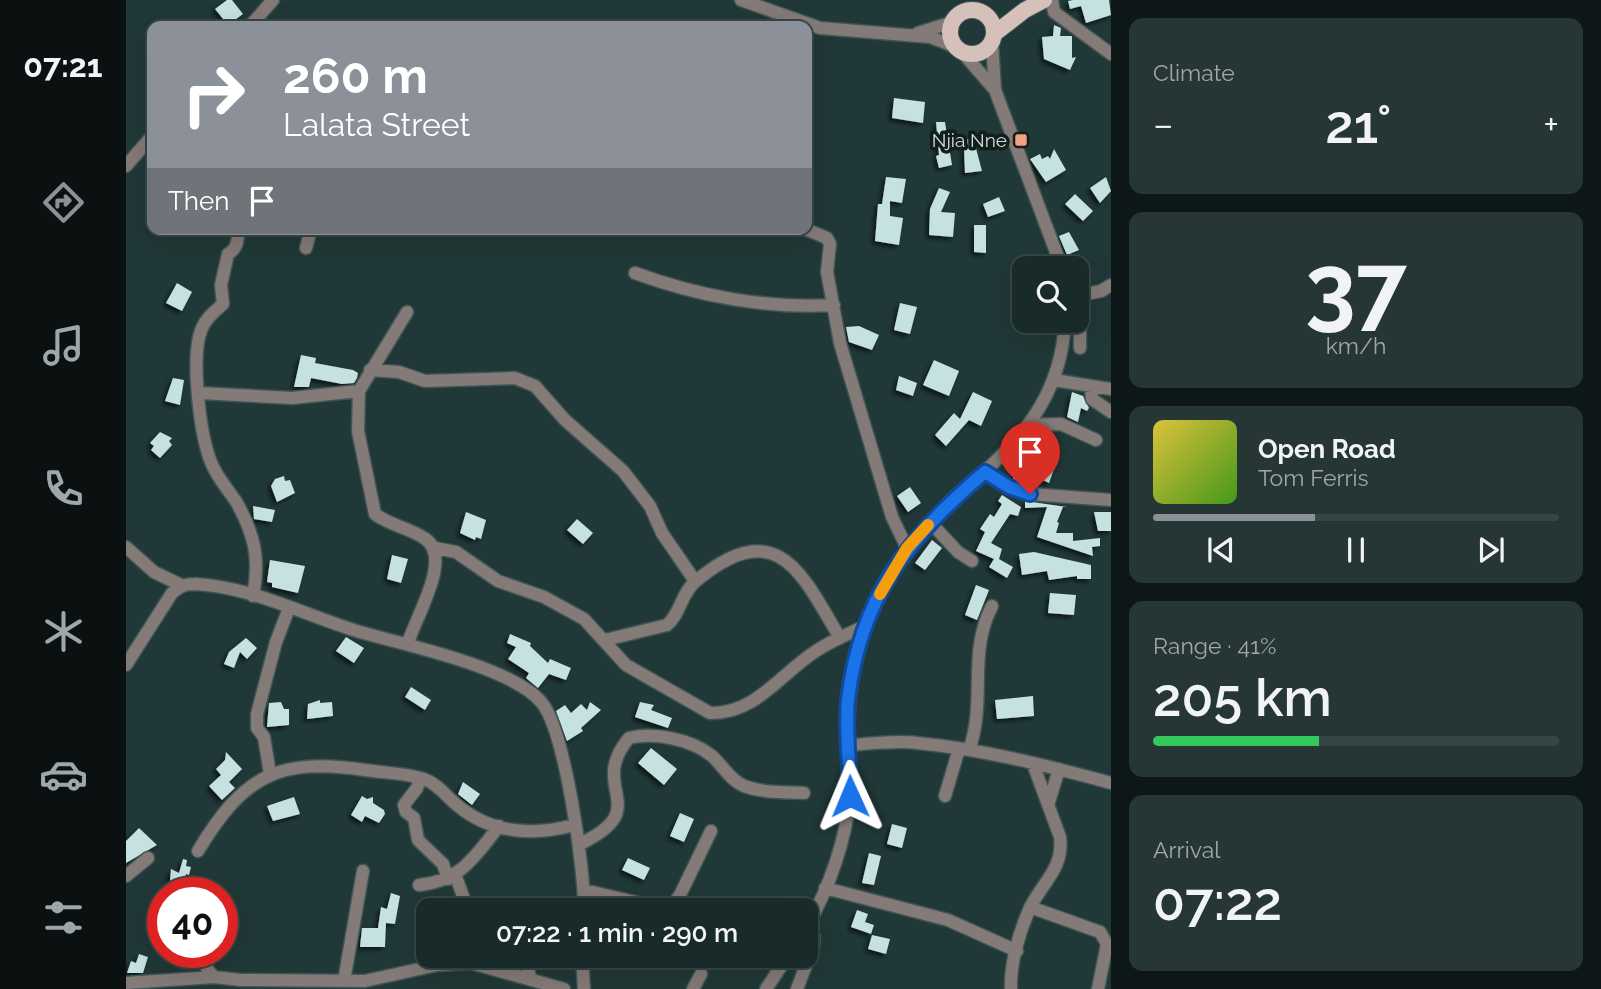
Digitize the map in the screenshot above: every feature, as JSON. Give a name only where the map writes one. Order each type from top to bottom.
[{"type":"main road","points":[[965,12],[951,31],[959,49],[979,53],[1025,10],[1044,0]]},
{"type":"main road","points":[[965,12],[1002,14],[1025,10]]},
{"type":"main road","points":[[965,12],[993,26],[993,38]]},
{"type":"street","points":[[254,21],[273,0]]},
{"type":"street","points":[[741,0],[780,21]]},
{"type":"street","points":[[1052,0],[1054,12],[1111,54]]},
{"type":"street","points":[[908,36],[965,12]]},
{"type":"street","points":[[812,27],[930,37],[959,49],[995,90]]},
{"type":"street","points":[[993,38],[995,90],[1057,256]]},
{"type":"street","points":[[126,166],[147,142]]},
{"type":"street","points":[[812,232],[827,238],[830,244],[827,272],[840,343],[866,424],[882,486],[907,548]]},
{"type":"street","points":[[238,235],[234,251],[228,254],[221,285],[223,304],[201,330],[196,372],[209,458],[216,474],[236,502],[257,553],[258,569],[253,596]]},
{"type":"street","points":[[306,248],[310,235]]},
{"type":"street","points":[[635,273],[690,292],[791,307],[834,305]]},
{"type":"street","points":[[1089,294],[1111,285]]},
{"type":"street","points":[[407,312],[359,391],[358,431],[372,509],[380,518],[426,538],[435,548],[437,560],[433,575],[408,643]]},
{"type":"street","points":[[818,904],[841,844],[850,796],[848,702],[856,655],[865,626],[907,548],[930,522],[1019,439],[1029,425],[1054,380],[1063,333]]},
{"type":"street","points":[[1079,333],[1080,348]]},
{"type":"street","points":[[370,370],[399,372],[425,381],[514,378],[535,386],[565,420],[623,471],[650,506],[662,534],[695,581]]},
{"type":"street","points":[[1054,380],[1091,388],[1111,389]]},
{"type":"street","points":[[1091,388],[1092,399],[1111,412]]},
{"type":"street","points":[[200,393],[292,398],[359,391]]},
{"type":"street","points":[[1029,425],[1061,425],[1096,440]]},
{"type":"street","points":[[985,472],[1009,487],[1030,494],[1111,500]]},
{"type":"street","points":[[930,522],[949,544],[972,561]]},
{"type":"street","points":[[126,547],[154,572],[181,585],[209,586],[253,596],[361,632],[408,643],[510,680],[537,697],[544,706],[561,748],[579,845],[584,898]]},
{"type":"street","points":[[435,548],[456,552],[498,581],[544,597],[584,619],[626,666],[710,713],[722,713],[757,700],[793,667],[865,626]]},
{"type":"street","points":[[605,640],[667,625],[684,594],[695,581],[745,552],[775,555],[796,566],[840,638]]},
{"type":"street","points":[[126,665],[164,603],[181,585]]},
{"type":"street","points":[[945,796],[978,706],[978,640],[992,606]]},
{"type":"street","points":[[270,774],[264,737],[257,728],[257,714],[276,642],[289,608]]},
{"type":"street","points":[[579,845],[615,817],[617,810],[612,771],[615,760],[629,738],[641,735],[683,741],[704,751],[745,786],[765,791],[804,793]]},
{"type":"street","points":[[848,746],[914,742],[1059,769],[1111,783]]},
{"type":"street","points":[[1011,989],[1017,951],[1030,908],[1060,860],[1060,837],[1033,764]]},
{"type":"street","points":[[198,851],[231,802],[270,774],[284,769],[339,766],[420,778],[439,787],[459,807],[499,826],[519,832],[534,833],[574,825]]},
{"type":"street","points":[[1049,804],[1059,769]]},
{"type":"street","points":[[420,778],[417,788],[404,805],[406,812],[414,818],[418,840],[443,864],[462,898]]},
{"type":"street","points":[[419,885],[452,876],[478,854],[499,826]]},
{"type":"street","points":[[584,890],[669,910],[680,895],[711,831]]},
{"type":"street","points":[[126,876],[148,858]]},
{"type":"street","points":[[344,981],[363,871]]},
{"type":"street","points":[[825,888],[948,920],[1017,951]]},
{"type":"street","points":[[1030,908],[1100,932],[1107,944],[1098,989]]},
{"type":"street","points":[[126,983],[214,976],[251,985],[365,981],[458,963],[471,963],[564,989]]},
{"type":"street","points":[[206,968],[214,976]]},
{"type":"street","points":[[528,968],[531,980]]},
{"type":"street","points":[[583,968],[584,989]]},
{"type":"street","points":[[766,989],[780,968]]},
{"type":"street","points":[[797,989],[805,968]]},
{"type":"street","points":[[693,989],[701,974]]},
{"type":"building","points":[[227,0],[232,0],[243,14],[233,21],[225,21],[215,9]]},
{"type":"building","points":[[1109,0],[1111,15],[1086,23],[1081,6],[1070,9],[1068,1]]},
{"type":"building","points":[[1054,25],[1061,28],[1060,36],[1072,36],[1072,58],[1076,57],[1070,70],[1044,59],[1042,37],[1053,36]]},
{"type":"building","points":[[894,98],[925,102],[923,123],[892,118]]},
{"type":"building","points":[[936,122],[945,122],[952,165],[939,168],[936,156],[939,155]]},
{"type":"building","points":[[973,137],[982,171],[965,173],[964,149],[969,148],[966,140]]},
{"type":"building","points":[[1054,149],[1066,170],[1046,182],[1030,159],[1040,154],[1042,159],[1048,156],[1050,159]]},
{"type":"building","points":[[886,177],[906,179],[902,203],[890,201],[890,216],[903,218],[899,245],[875,241],[878,204],[882,204]]},
{"type":"building","points":[[1106,177],[1111,191],[1100,203],[1090,188]]},
{"type":"building","points":[[939,188],[950,192],[941,212],[955,213],[953,237],[929,235],[930,209]]},
{"type":"building","points":[[1075,194],[1093,211],[1083,221],[1065,204]]},
{"type":"building","points":[[999,197],[1005,211],[988,217],[983,204]]},
{"type":"building","points":[[974,225],[986,225],[986,253],[974,252]]},
{"type":"building","points":[[1069,232],[1079,250],[1067,255],[1059,236]]},
{"type":"building","points":[[177,283],[192,292],[182,311],[166,303]]},
{"type":"building","points":[[900,303],[917,307],[910,334],[894,330]]},
{"type":"building","points":[[859,326],[879,335],[872,350],[849,342],[846,327]]},
{"type":"building","points":[[301,355],[316,358],[315,363],[353,370],[358,373],[357,378],[354,383],[342,384],[311,378],[309,387],[294,387]]},
{"type":"building","points":[[934,360],[959,371],[949,396],[923,385]]},
{"type":"building","points":[[899,376],[917,383],[913,396],[896,390]]},
{"type":"building","points":[[173,378],[184,380],[180,405],[165,401]]},
{"type":"building","points":[[973,392],[992,401],[981,426],[969,420],[946,446],[935,435],[954,413],[960,419]]},
{"type":"building","points":[[1072,392],[1083,396],[1089,408],[1087,411],[1081,408],[1078,422],[1067,417]]},
{"type":"building","points":[[160,432],[172,438],[169,441],[172,445],[160,458],[151,450],[154,446],[150,443]]},
{"type":"building","points":[[1050,438],[1057,442],[1045,466],[1054,469],[1049,483],[1028,473],[1025,483],[1013,479],[1018,464],[1029,468],[1040,448],[1044,450]]},
{"type":"building","points":[[284,476],[285,481],[290,480],[295,493],[277,502],[271,486],[275,479]]},
{"type":"building","points":[[910,487],[921,503],[908,512],[897,496]]},
{"type":"building","points":[[1002,495],[1021,507],[1018,516],[1010,514],[991,543],[1002,549],[999,559],[1013,567],[1007,578],[989,567],[994,559],[976,551],[985,532],[980,529],[990,514],[994,517],[1002,504],[998,501]]},
{"type":"building","points":[[1025,501],[1067,507],[1063,507],[1056,533],[1073,533],[1073,541],[1100,538],[1100,546],[1092,547],[1093,556],[1037,537],[1047,507],[1025,508]]},
{"type":"building","points":[[253,506],[275,510],[272,522],[254,519]]},
{"type":"building","points":[[466,512],[486,520],[481,539],[476,537],[475,540],[460,533]]},
{"type":"building","points":[[1094,512],[1111,512],[1111,531],[1098,531]]},
{"type":"building","points":[[577,519],[593,533],[583,544],[567,530]]},
{"type":"building","points":[[932,540],[942,548],[925,570],[915,563]]},
{"type":"building","points":[[1034,552],[1091,565],[1091,579],[1077,579],[1077,576],[1049,580],[1047,571],[1022,575],[1019,554]]},
{"type":"building","points":[[392,555],[408,559],[401,583],[387,579]]},
{"type":"building","points":[[270,560],[305,566],[298,593],[272,587],[272,583],[267,582]]},
{"type":"building","points":[[976,585],[989,590],[977,620],[965,615]]},
{"type":"building","points":[[1050,593],[1076,595],[1074,615],[1048,613]]},
{"type":"building","points":[[510,634],[531,643],[530,646],[548,663],[550,659],[571,668],[566,680],[549,674],[538,688],[526,678],[529,673],[508,659],[516,647],[507,643]]},
{"type":"building","points":[[346,637],[364,648],[354,663],[336,651]]},
{"type":"building","points":[[246,638],[257,648],[247,659],[240,652],[234,668],[224,664],[229,652]]},
{"type":"building","points":[[411,687],[431,700],[425,710],[405,697]]},
{"type":"building","points":[[1033,696],[1034,716],[997,719],[995,700]]},
{"type":"building","points":[[320,700],[320,703],[332,702],[333,716],[307,719],[308,704]]},
{"type":"building","points":[[281,702],[284,709],[289,709],[289,725],[267,727],[269,703]]},
{"type":"building","points":[[590,702],[601,710],[581,728],[583,731],[567,741],[556,711],[565,705],[571,713],[581,704],[587,710]]},
{"type":"building","points":[[640,702],[654,705],[651,710],[672,718],[668,728],[635,717]]},
{"type":"building","points":[[651,748],[677,769],[664,785],[638,763]]},
{"type":"building","points":[[226,752],[242,769],[229,782],[235,788],[222,800],[209,786],[221,775],[216,769],[225,760]]},
{"type":"building","points":[[463,782],[480,794],[472,805],[458,794]]},
{"type":"building","points":[[362,796],[367,799],[373,797],[373,803],[384,810],[385,814],[379,823],[365,816],[362,822],[351,815]]},
{"type":"building","points":[[294,797],[300,814],[273,821],[267,806]]},
{"type":"building","points":[[680,813],[694,819],[684,842],[670,836]]},
{"type":"building","points":[[892,824],[907,828],[902,848],[887,844]]},
{"type":"building","points":[[139,828],[157,845],[126,863],[126,841]]},
{"type":"building","points":[[869,853],[881,856],[874,885],[862,883]]},
{"type":"building","points":[[628,858],[650,868],[644,880],[622,870]]},
{"type":"building","points":[[183,859],[187,860],[186,866],[191,867],[189,875],[170,877],[171,869],[179,873]]},
{"type":"building","points":[[391,893],[400,896],[395,924],[386,923],[385,947],[360,947],[362,928],[378,928],[381,907],[387,909]]},
{"type":"building","points":[[857,910],[868,914],[865,922],[874,925],[871,934],[851,927]]},
{"type":"building","points":[[872,935],[890,939],[886,954],[868,949]]},
{"type":"building","points":[[139,954],[147,957],[143,973],[127,973],[131,961],[136,963]]},
{"type":"slow traffic","points":[[880,594],[907,548],[928,525]]},
{"type":"place","name":"Njia Nne","points":[[1021,140]]},
{"type":"route","points":[[850,796],[848,702],[856,655],[865,626],[885,583],[907,548],[930,522],[985,472],[1009,487],[1030,494]]}]
